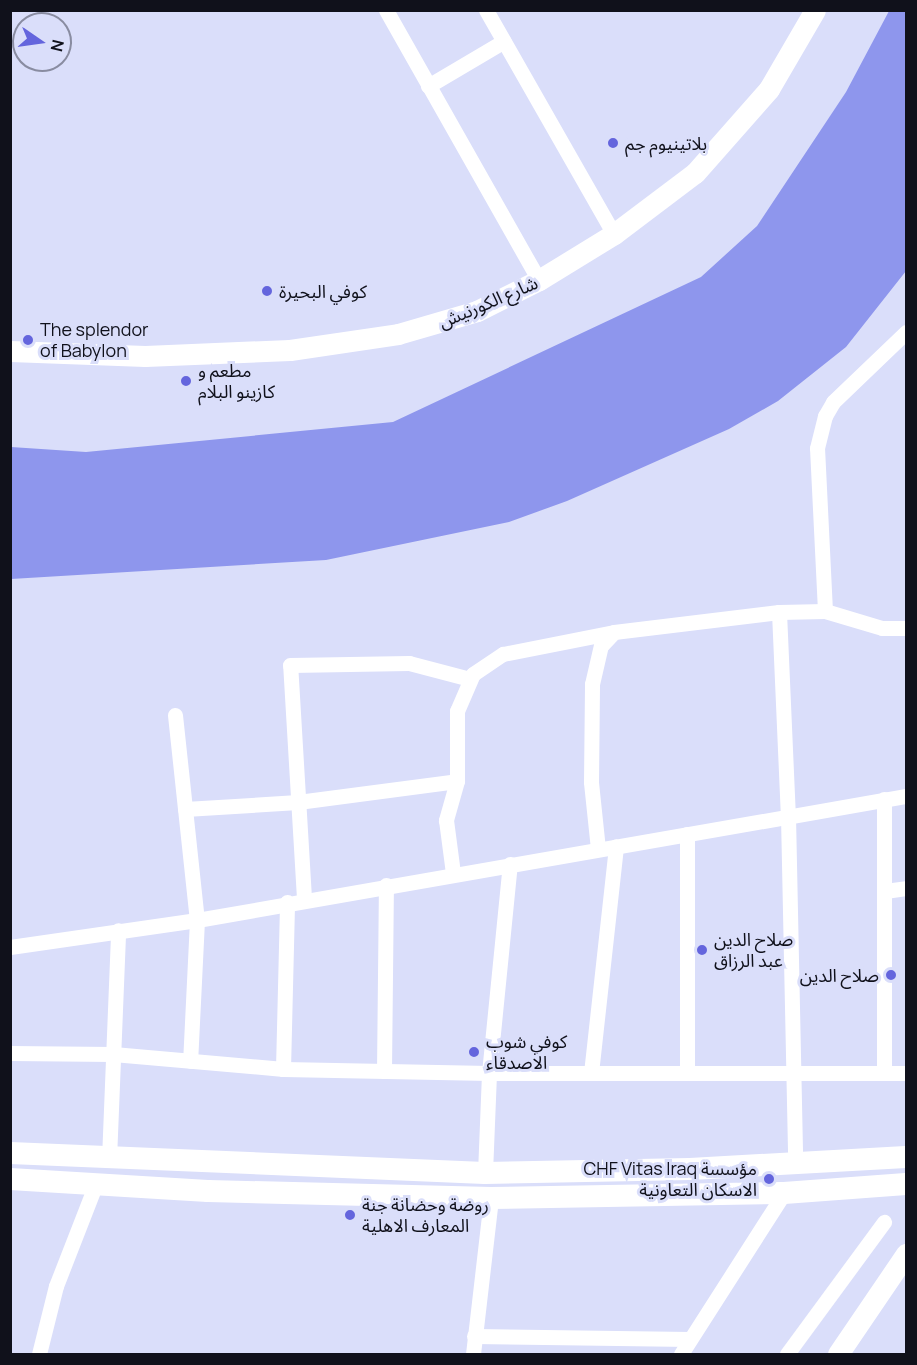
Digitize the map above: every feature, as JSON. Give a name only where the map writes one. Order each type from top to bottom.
[{"type":"main road","points":[[10,1153],[214,1164],[485,1173],[795,1164],[906,1157]]},
{"type":"main road","points":[[212,1191],[210,1175],[214,1164]]},
{"type":"main road","points":[[10,1179],[95,1186],[212,1191],[491,1198],[784,1192],[906,1184]]},
{"type":"street","points":[[386,10],[539,280]]},
{"type":"street","name":"شارع الكورنيش","points":[[10,351],[145,356],[326,346],[434,326],[498,302],[614,234],[666,197],[722,146],[769,89],[815,10]]},
{"type":"street","points":[[486,11],[614,234]]},
{"type":"street","points":[[428,86],[504,41]]},
{"type":"street","points":[[825,611],[818,448],[825,416],[833,402],[906,332]]},
{"type":"street","points":[[453,873],[446,820],[456,781],[457,711],[470,679],[503,654],[614,632],[778,612],[825,611],[882,628],[906,628]]},
{"type":"street","points":[[778,612],[788,816],[795,1164]]},
{"type":"street","points":[[598,849],[591,782],[592,684],[601,646],[614,632]]},
{"type":"street","points":[[304,898],[290,665],[409,663],[470,679]]},
{"type":"street","points":[[176,715],[198,920],[190,1061]]},
{"type":"street","points":[[185,809],[298,802],[456,781]]},
{"type":"street","points":[[10,947],[198,920],[304,898],[906,795]]},
{"type":"street","points":[[884,799],[884,1073]]},
{"type":"street","points":[[687,834],[687,1073]]},
{"type":"street","points":[[591,1073],[616,846]]},
{"type":"street","points":[[485,1173],[489,1073],[510,864]]},
{"type":"street","points":[[384,1071],[386,885]]},
{"type":"street","points":[[885,891],[906,888]]},
{"type":"street","points":[[284,1069],[287,902]]},
{"type":"street","points":[[109,1159],[118,930]]},
{"type":"street","points":[[10,1053],[113,1054],[284,1069],[489,1073],[906,1073]]},
{"type":"street","points":[[39,1354],[56,1286],[95,1186]]},
{"type":"street","points":[[681,1354],[784,1192]]},
{"type":"street","points":[[472,1354],[491,1198]]},
{"type":"street","points":[[787,1354],[884,1222]]},
{"type":"street","points":[[838,1354],[906,1254]]},
{"type":"street","points":[[474,1336],[690,1339]]},
{"type":"water","points":[[889,11],[906,11],[906,271],[846,347],[778,401],[729,429],[567,501],[509,522],[326,560],[11,579],[11,447],[86,452],[393,422],[701,277],[757,226],[846,92]]},
{"type":"place","name":"بلاتينيوم جم","points":[[613,143]]},
{"type":"place","name":"كوفي البحيرة","points":[[267,291]]},
{"type":"place","name":"The splendor of Babylon","points":[[28,340]]},
{"type":"place","name":"مطعم و كازينو البلام","points":[[186,381]]},
{"type":"place","name":"صلاح الدين عبد الرزاق","points":[[702,950]]},
{"type":"place","name":"صلاح الدين","points":[[891,975]]},
{"type":"place","name":"كوفي شوب الاصدقاء","points":[[474,1052]]},
{"type":"place","name":"CHF Vitas Iraq مؤسسة الاسكان التعاونية","points":[[769,1179]]},
{"type":"place","name":"روضة وحضانة جنة المعارف الاهلية","points":[[350,1215]]}]
